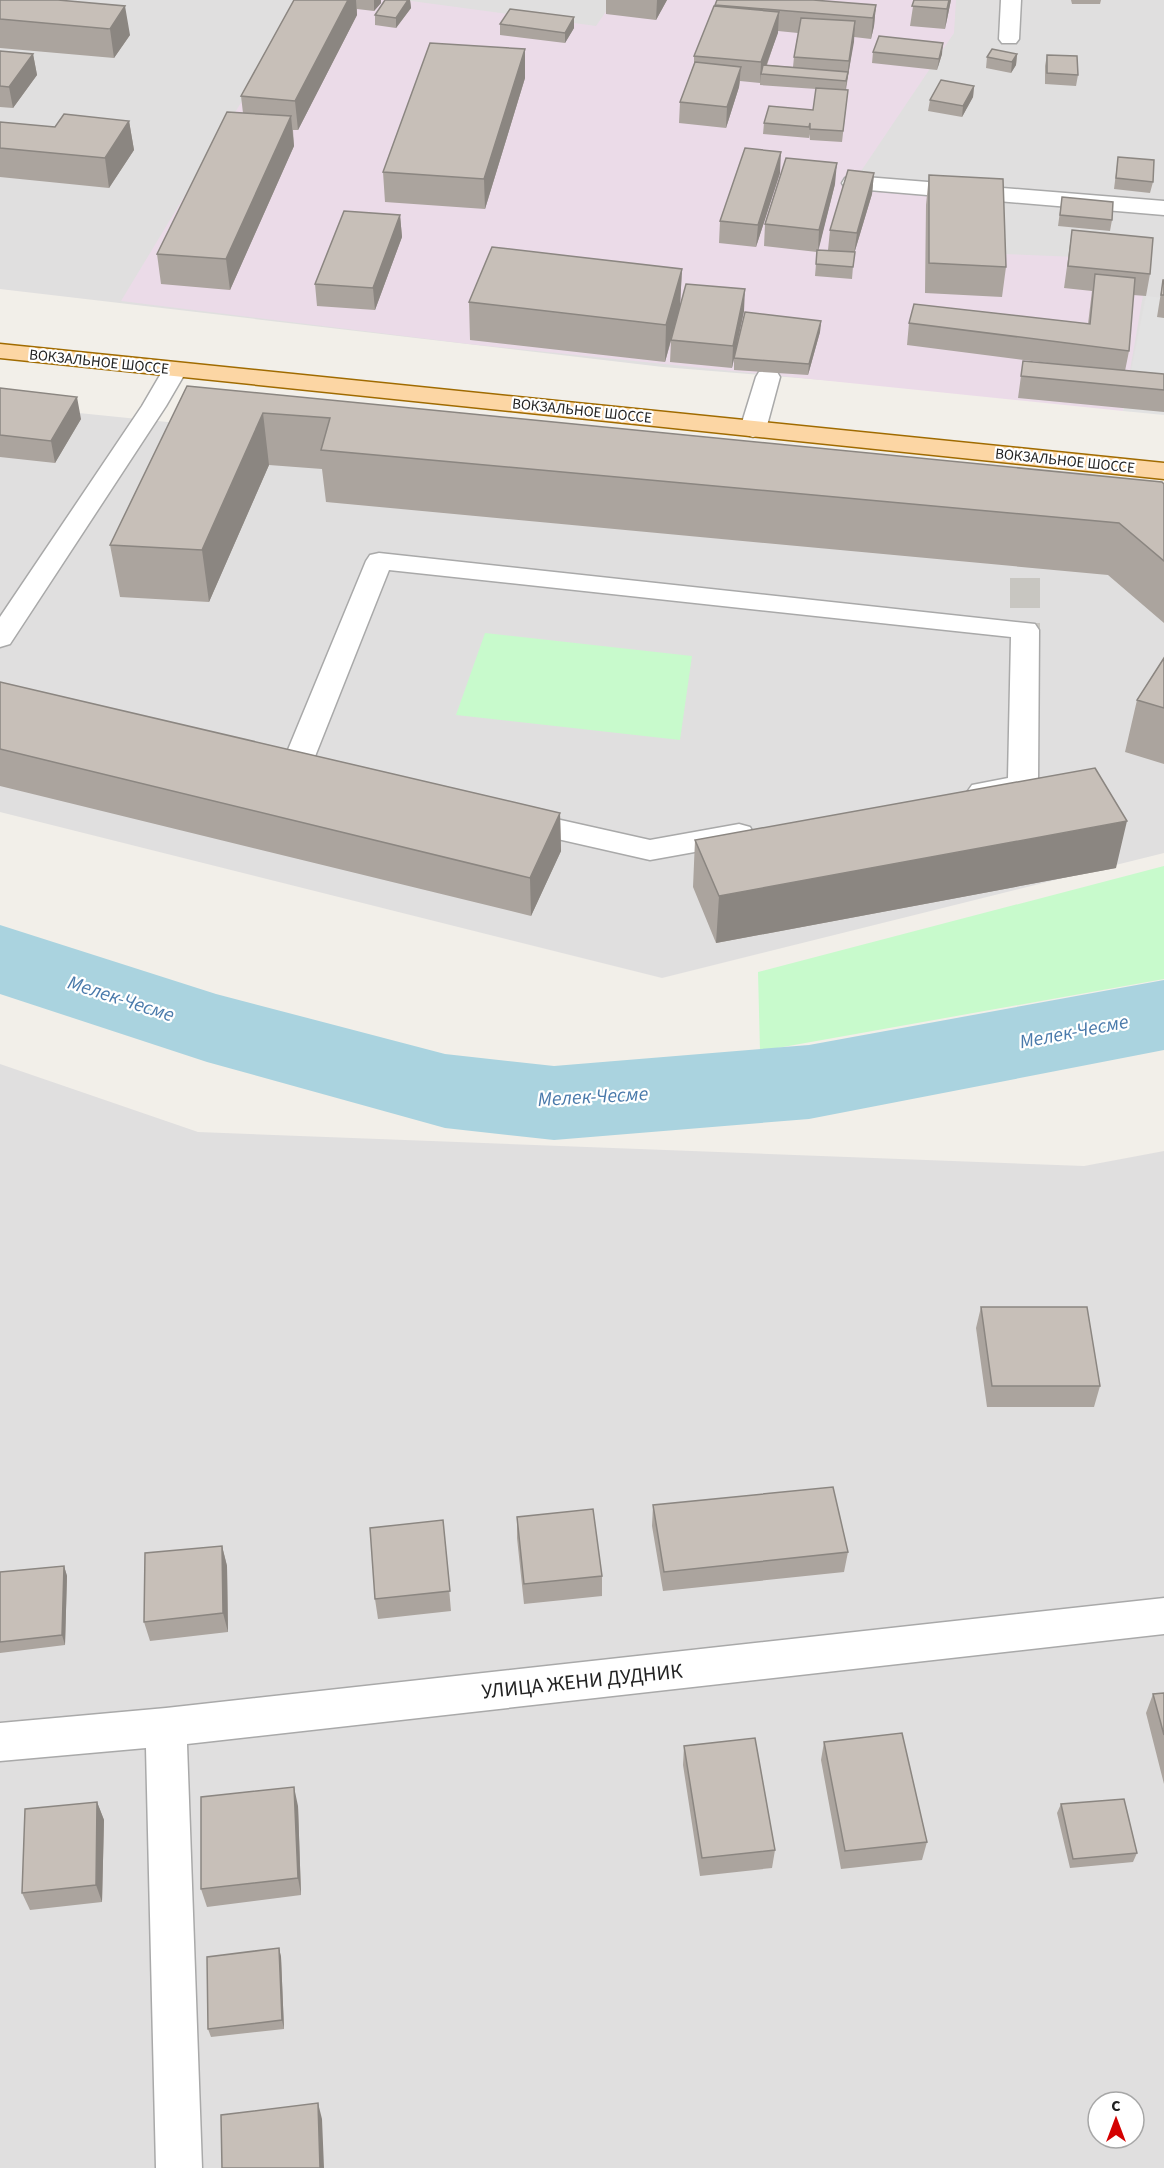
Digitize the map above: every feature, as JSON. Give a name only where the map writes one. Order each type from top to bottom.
[{"type":"main road","name":"ВОКЗАЛЬНОЕ ШОССЕ","points":[[0,351],[753,429],[1028,468],[1164,471]]},
{"type":"street","points":[[1009,39],[1011,0]]},
{"type":"street","points":[[852,183],[1164,208]]},
{"type":"street","points":[[0,639],[154,406],[175,370]]},
{"type":"street","points":[[753,429],[768,377]]},
{"type":"street","points":[[295,769],[379,561],[1025,630],[1023,785],[953,797]]},
{"type":"street","points":[[489,813],[650,850],[766,830]]},
{"type":"street","name":"УЛИЦА ЖЕНИ ДУДНИК","points":[[0,1742],[166,1727],[1164,1616]]},
{"type":"street","points":[[166,1727],[179,2168]]},
{"type":"shaded area","points":[[0,0],[1164,0],[1164,408],[663,367],[0,289]]},
{"type":"shaded area","points":[[303,0],[404,0],[596,26],[614,0],[956,0],[954,33],[853,183],[1001,195],[1003,254],[1149,260],[1123,411],[469,344],[121,301]]},
{"type":"shaded area","points":[[1146,296],[1164,298],[1164,415],[1123,411]]},
{"type":"shaded area","points":[[0,405],[1164,523],[1164,853],[662,978],[0,812]]},
{"type":"shaded area","points":[[0,1064],[198,1132],[1084,1166],[1164,1151],[1164,2168],[0,2168]]},
{"type":"green space","points":[[485,633],[692,656],[680,740],[456,715]]},
{"type":"green space","points":[[1164,866],[1164,979],[760,1051],[758,972]]},
{"type":"building","points":[[0,0],[58,0],[125,6],[110,29],[0,19]]},
{"type":"building","points":[[294,0],[348,0],[295,101],[241,96]]},
{"type":"building","points":[[385,0],[408,0],[396,18],[375,15]]},
{"type":"building","points":[[717,0],[813,0],[876,5],[873,18],[715,5]]},
{"type":"building","points":[[914,0],[949,0],[947,9],[912,6]]},
{"type":"building","points":[[714,6],[779,12],[761,62],[694,56]]},
{"type":"building","points":[[510,9],[574,17],[565,33],[500,24]]},
{"type":"building","points":[[801,18],[855,21],[849,61],[794,57]]},
{"type":"building","points":[[879,36],[943,43],[939,59],[873,52]]},
{"type":"building","points":[[430,43],[525,49],[484,179],[383,172]]},
{"type":"building","points":[[992,49],[1017,54],[1012,62],[987,57]]},
{"type":"building","points":[[0,51],[33,54],[9,87],[0,86]]},
{"type":"building","points":[[1047,55],[1077,56],[1078,75],[1047,73]]},
{"type":"building","points":[[695,62],[741,67],[727,107],[680,102]]},
{"type":"building","points":[[763,65],[848,72],[846,81],[761,74]]},
{"type":"building","points":[[941,80],[974,86],[963,106],[930,100]]},
{"type":"building","points":[[816,88],[848,90],[843,131],[810,129],[810,123],[809,127],[764,123],[769,106],[813,110]]},
{"type":"building","points":[[227,112],[291,116],[226,259],[157,254]]},
{"type":"building","points":[[64,114],[129,121],[105,158],[0,148],[0,122],[55,127]]},
{"type":"building","points":[[745,148],[781,152],[758,225],[720,221]]},
{"type":"building","points":[[1118,157],[1154,160],[1153,182],[1116,178]]},
{"type":"building","points":[[786,158],[837,163],[819,230],[765,224]]},
{"type":"building","points":[[848,170],[874,173],[857,233],[830,230]]},
{"type":"building","points":[[929,175],[1003,179],[1006,267],[929,263]]},
{"type":"building","points":[[1062,197],[1113,202],[1112,220],[1060,215]]},
{"type":"building","points":[[344,211],[400,215],[373,288],[315,284]]},
{"type":"building","points":[[1072,230],[1153,238],[1150,274],[1068,266]]},
{"type":"building","points":[[492,247],[682,269],[666,325],[469,302]]},
{"type":"building","points":[[817,250],[855,252],[853,267],[816,264]]},
{"type":"building","points":[[1095,274],[1135,278],[1129,351],[909,323],[914,304],[1090,324]]},
{"type":"building","points":[[1163,280],[1164,295],[1161,295]]},
{"type":"building","points":[[686,284],[745,289],[733,346],[671,340]]},
{"type":"building","points":[[745,312],[821,321],[809,364],[734,358]]},
{"type":"building","points":[[1023,361],[1164,374],[1164,390],[1021,376]]},
{"type":"building","points":[[187,386],[1162,482],[1164,484],[1164,561],[1119,523],[321,450],[330,418],[263,413],[202,550],[110,545]]},
{"type":"building","points":[[0,388],[77,397],[51,441],[0,435]]},
{"type":"building","points":[[1164,658],[1164,708],[1137,700]]},
{"type":"building","points":[[0,682],[560,813],[530,878],[0,749]]},
{"type":"building","points":[[1095,768],[1127,821],[719,896],[695,840]]},
{"type":"building","points":[[981,1307],[1087,1307],[1100,1386],[992,1386]]},
{"type":"building","points":[[833,1487],[848,1552],[664,1572],[653,1505]]},
{"type":"building","points":[[593,1509],[602,1576],[524,1584],[517,1517]]},
{"type":"building","points":[[443,1520],[450,1591],[375,1599],[370,1528]]},
{"type":"building","points":[[222,1546],[223,1613],[144,1622],[145,1553]]},
{"type":"building","points":[[64,1566],[62,1635],[0,1642],[0,1572]]},
{"type":"building","points":[[1164,1693],[1164,1735],[1153,1694]]},
{"type":"building","points":[[902,1733],[927,1842],[845,1851],[824,1742]]},
{"type":"building","points":[[755,1738],[775,1850],[702,1858],[684,1746]]},
{"type":"building","points":[[294,1787],[298,1878],[201,1889],[201,1797]]},
{"type":"building","points":[[1124,1799],[1137,1853],[1073,1859],[1061,1804]]},
{"type":"building","points":[[97,1802],[96,1885],[22,1893],[25,1809]]},
{"type":"building","points":[[279,1948],[282,2020],[208,2029],[207,1957]]},
{"type":"building","points":[[318,2103],[320,2168],[222,2168],[221,2115]]},
{"type":"waterway","name":"Мелек-Чесме","points":[[0,959],[207,1027],[445,1091],[554,1103],[809,1082],[1164,1015]]},
{"type":"tunnel","points":[[1025,521],[1025,630]]}]
